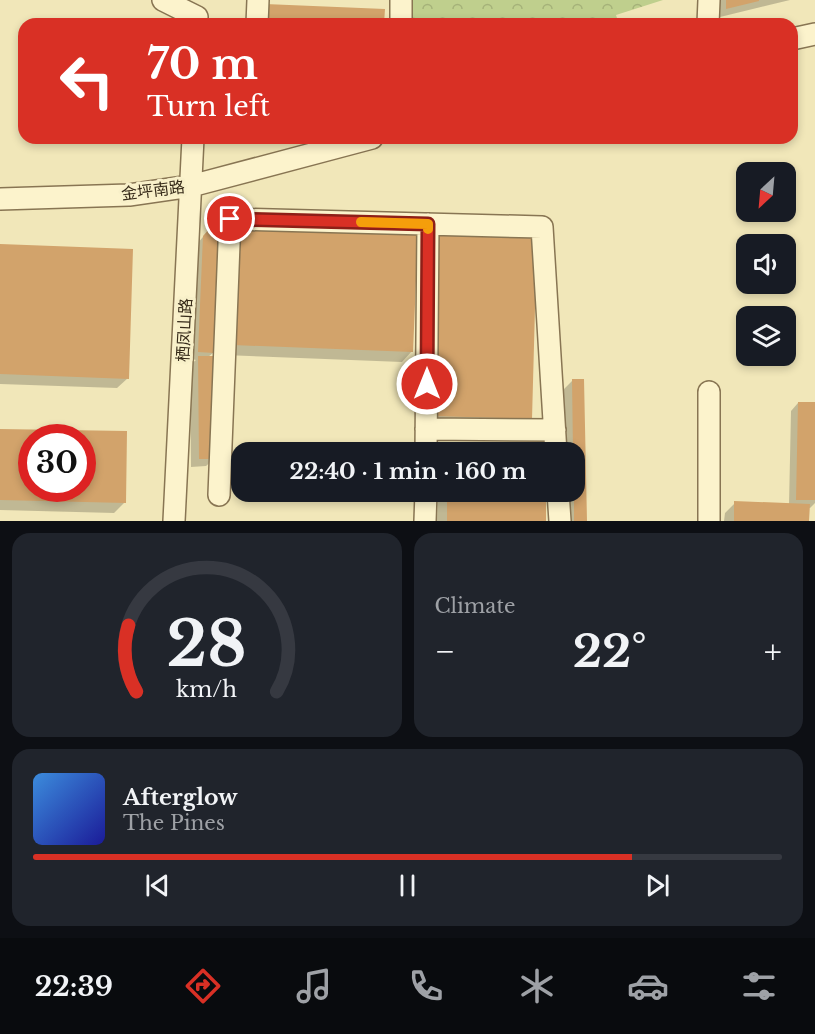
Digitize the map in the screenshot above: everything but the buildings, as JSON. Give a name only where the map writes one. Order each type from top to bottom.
[{"type":"street","points":[[164,0],[197,14]]},
{"type":"street","points":[[257,18],[258,0]]},
{"type":"street","points":[[400,18],[401,0]]},
{"type":"street","points":[[708,18],[709,0]]},
{"type":"street","points":[[798,38],[815,34]]},
{"type":"street","name":"栖凤山路","points":[[174,521],[193,144]]},
{"type":"street","name":"金坪南路","points":[[0,199],[129,195],[191,186],[349,144]]},
{"type":"street","points":[[219,495],[230,219],[542,227],[556,442]]},
{"type":"street","points":[[426,442],[428,224]]},
{"type":"street","points":[[709,392],[709,521]]},
{"type":"street","points":[[426,429],[555,430]]},
{"type":"street","points":[[425,521],[426,502]]},
{"type":"street","points":[[559,502],[560,521]]},
{"type":"green space","points":[[409,0],[663,0],[616,15],[617,18],[408,18]]},
{"type":"slow traffic","points":[[361,222],[428,224],[428,229]]},
{"type":"route","points":[[230,219],[428,224],[427,384]]}]
